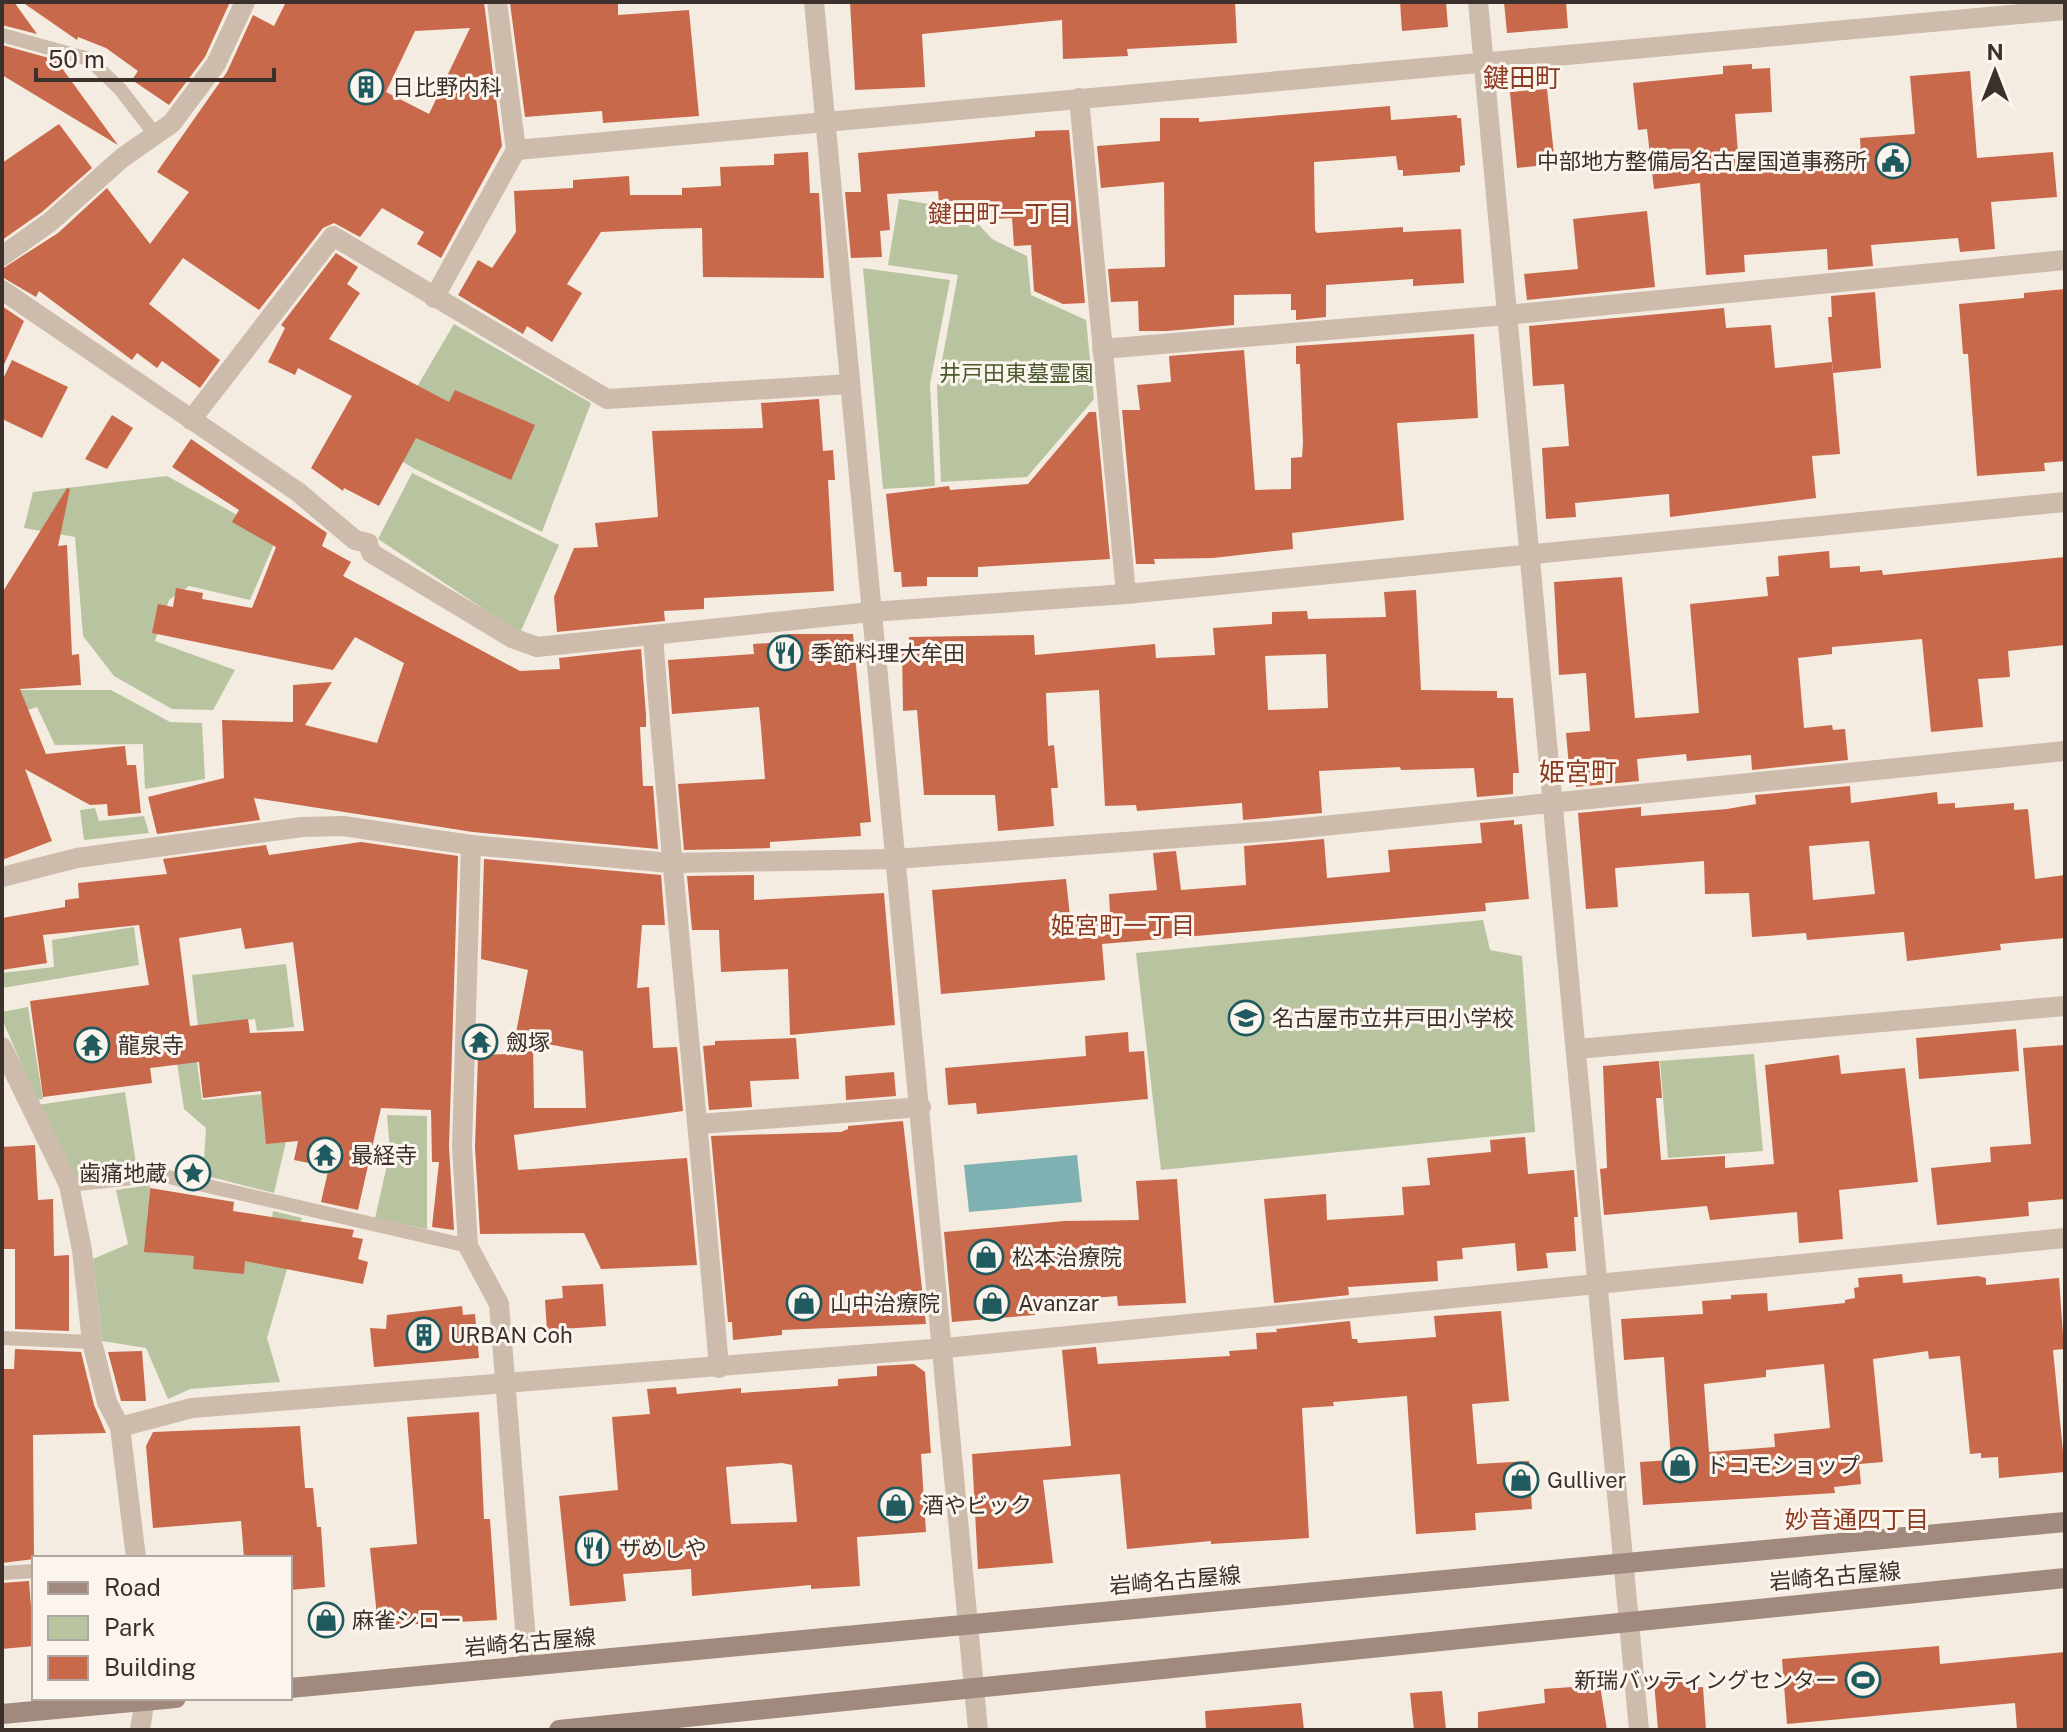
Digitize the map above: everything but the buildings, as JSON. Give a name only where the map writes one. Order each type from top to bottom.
[{"type":"main road","name":"岩崎名古屋線","points":[[292,1688],[2065,1522]]},
{"type":"main road","name":"岩崎名古屋線","points":[[559,1730],[2065,1578]]},
{"type":"main road","points":[[2,1714],[135,1700]]},
{"type":"street","points":[[2,256],[50,222],[154,133],[172,123],[216,64],[245,2]]},
{"type":"street","points":[[434,298],[516,150],[497,2]]},
{"type":"street","points":[[814,2],[945,1348],[978,1730]]},
{"type":"street","points":[[1478,2],[1506,315],[1532,552],[1551,801],[1577,1049],[1639,1730]]},
{"type":"street","points":[[516,150],[2065,10]]},
{"type":"street","points":[[1079,98],[1126,594]]},
{"type":"street","points":[[191,420],[333,236],[607,399],[850,384]]},
{"type":"street","points":[[1102,349],[1506,315],[2065,260]]},
{"type":"street","points":[[2,290],[298,492],[355,540],[368,543],[371,553],[512,638],[537,647],[871,612],[1126,594],[2065,502]]},
{"type":"street","points":[[653,636],[671,863],[699,1124],[719,1368]]},
{"type":"street","points":[[2,877],[77,858],[302,827],[343,826],[471,845],[671,863],[895,859],[1273,831],[2065,751]]},
{"type":"street","points":[[471,845],[462,1147],[468,1246],[499,1304],[528,1666]]},
{"type":"street","points":[[1577,1049],[2065,1006]]},
{"type":"street","points":[[2,1047],[69,1185],[82,1250],[92,1342],[107,1402],[120,1427],[136,1556]]},
{"type":"street","points":[[699,1124],[921,1107]]},
{"type":"street","points":[[120,1427],[192,1408],[945,1348],[2065,1238]]},
{"type":"street","points":[[140,1730],[144,1700]]},
{"type":"lane","points":[[2,35],[89,59],[120,89],[154,133]]},
{"type":"lane","points":[[69,1185],[160,1175],[468,1246]]},
{"type":"lane","points":[[2,1338],[92,1342]]},
{"type":"lane","points":[[2,1573],[32,1571]]},
{"type":"green space","name":"井戸田東墓霊園","points":[[899,199],[965,210],[992,239],[1027,256],[1031,295],[1086,320],[1094,399],[1027,477],[941,482],[937,387],[958,275],[888,265]]},
{"type":"green space","points":[[863,268],[950,280],[930,384],[935,486],[883,489]]},
{"type":"green space","points":[[454,324],[591,403],[542,532],[413,468],[381,448]]},
{"type":"green space","points":[[412,473],[559,545],[520,633],[378,539]]},
{"type":"green space","points":[[167,476],[277,537],[250,600],[189,586],[169,600],[155,641],[235,670],[213,710],[172,709],[114,676],[83,636],[75,537],[24,528],[33,492]]},
{"type":"green space","points":[[2,690],[111,690],[170,722],[202,723],[205,779],[145,789],[143,744],[55,745],[37,707],[6,717]]},
{"type":"green space","points":[[95,808],[99,821],[144,816],[149,833],[84,840],[80,810]]},
{"type":"green space","points":[[1483,920],[1490,950],[1522,956],[1535,1132],[1161,1170],[1136,953]]},
{"type":"green space","points":[[134,927],[139,965],[2,988],[2,973],[54,967],[52,940]]},
{"type":"green space","points":[[286,964],[294,1027],[257,1031],[255,1019],[198,1026],[192,975]]},
{"type":"green space","points":[[28,1007],[43,1099],[37,1100],[2,1019],[2,1012]]},
{"type":"green space","points":[[195,1046],[202,1100],[265,1094],[296,1099],[274,1193],[203,1175],[206,1128],[184,1109],[175,1049]]},
{"type":"green space","points":[[1754,1054],[1763,1151],[1668,1158],[1660,1061]]},
{"type":"green space","points":[[125,1092],[137,1170],[72,1178],[38,1105]]},
{"type":"green space","points":[[387,1115],[427,1116],[427,1229],[375,1218],[390,1152]]},
{"type":"green space","points":[[150,1185],[147,1218],[158,1253],[228,1259],[269,1243],[273,1211],[302,1218],[267,1338],[280,1382],[190,1389],[168,1399],[146,1348],[102,1341],[93,1259],[128,1244],[116,1190]]},
{"type":"water","points":[[1077,1155],[1082,1202],[969,1212],[964,1165]]},
{"type":"place","name":"日比野内科","points":[[366,87]]},
{"type":"place","name":"中部地方整備局名古屋国道事務所","points":[[1893,161]]},
{"type":"place","name":"季節料理大牟田","points":[[785,653]]},
{"type":"place","name":"名古屋市立井戸田小学校","points":[[1246,1018]]},
{"type":"place","name":"劔塚","points":[[480,1042]]},
{"type":"place","name":"龍泉寺","points":[[92,1045]]},
{"type":"place","name":"最経寺","points":[[325,1155]]},
{"type":"place","name":"歯痛地蔵","points":[[193,1173]]},
{"type":"place","name":"松本治療院","points":[[986,1257]]},
{"type":"place","name":"山中治療院","points":[[804,1303]]},
{"type":"place","name":"Avanzar","points":[[992,1303]]},
{"type":"place","name":"URBAN Coh","points":[[424,1335]]},
{"type":"place","name":"ドコモショップ","points":[[1680,1465]]},
{"type":"place","name":"Gulliver","points":[[1521,1480]]},
{"type":"place","name":"酒やビック","points":[[896,1505]]},
{"type":"place","name":"ザめしや","points":[[593,1548]]},
{"type":"place","name":"麻雀シロー","points":[[326,1620]]},
{"type":"place","name":"新瑞バッティングセンター","points":[[1863,1680]]},
{"type":"district","name":"鍵田町","points":[[1522,77]]},
{"type":"district","name":"鍵田町一丁目","points":[[1000,213]]},
{"type":"district","name":"姫宮町","points":[[1578,771]]},
{"type":"district","name":"姫宮町一丁目","points":[[1123,925]]},
{"type":"district","name":"妙音通四丁目","points":[[1857,1519]]}]
